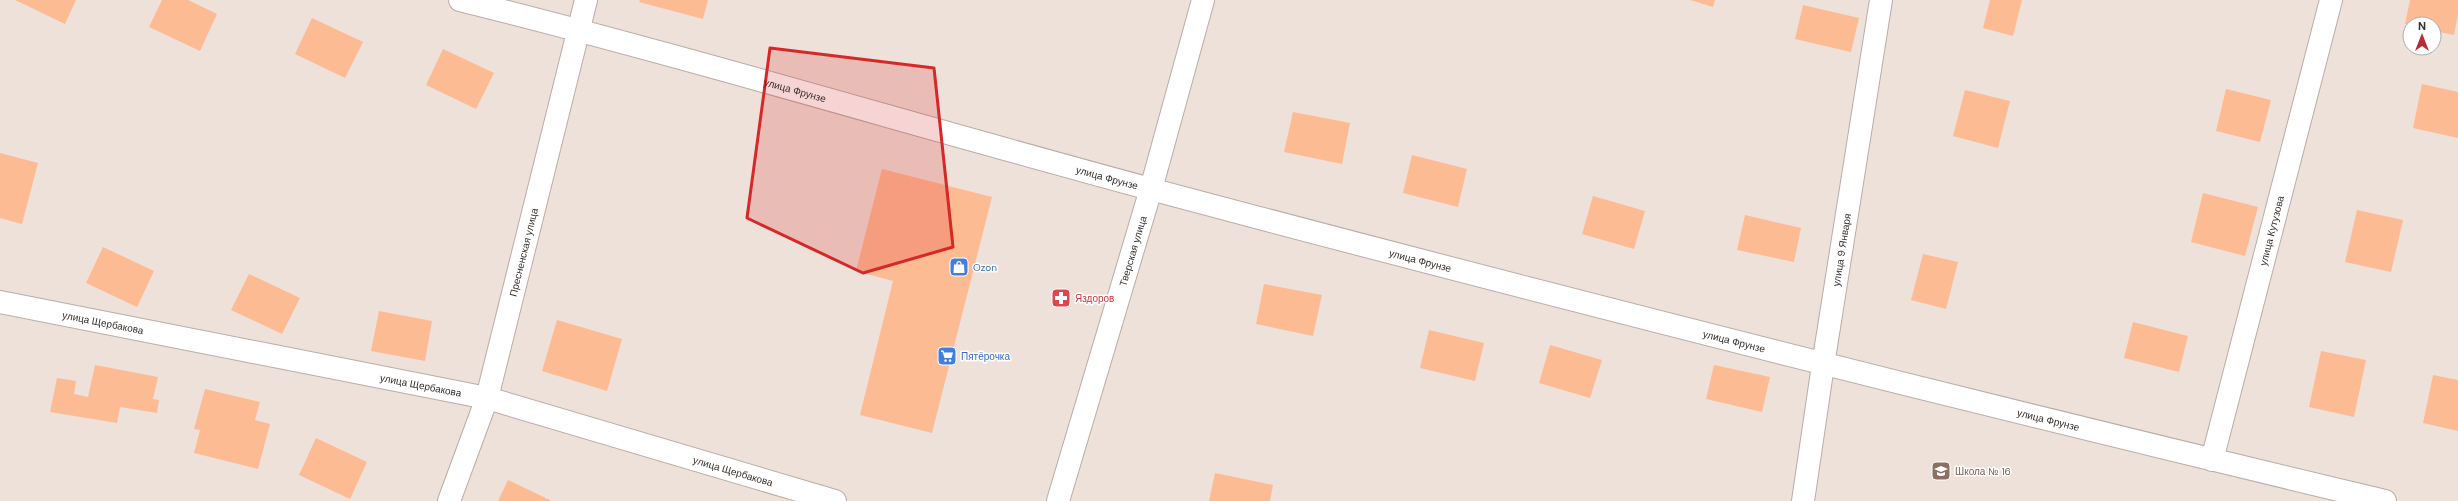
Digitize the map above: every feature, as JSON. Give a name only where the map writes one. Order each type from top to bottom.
[{"type":"street","name":"улица Фрунзе","points":[[460,0],[579,30],[1151,189],[1823,364],[2385,501]]},
{"type":"street","name":"Пресненская улица","points":[[449,501],[487,398],[586,0]]},
{"type":"street","name":"Тверская улица","points":[[1058,501],[1151,189],[1203,0]]},
{"type":"street","name":"улица 9 Января","points":[[1803,501],[1823,364],[1881,0]]},
{"type":"street","name":"улица Кутузова","points":[[2212,460],[2331,0]]},
{"type":"street","name":"улица Щербакова","points":[[0,302],[487,398],[835,501]]},
{"type":"highlighted area","points":[[770,48],[934,68],[953,247],[863,273],[747,218]]},
{"type":"building","points":[[15,0],[76,0],[65,24]]},
{"type":"building","points":[[162,0],[188,0],[217,14],[200,51],[149,27]]},
{"type":"building","points":[[640,0],[708,0],[703,19],[639,2]]},
{"type":"building","points":[[1690,0],[1715,0],[1713,7]]},
{"type":"building","points":[[1990,0],[2022,0],[2013,36],[1983,28]]},
{"type":"building","points":[[2410,0],[2458,0],[2458,14],[2454,35],[2442,33],[2442,16],[2407,16]]},
{"type":"building","points":[[1803,5],[1859,18],[1851,52],[1795,39]]},
{"type":"building","points":[[312,18],[363,42],[345,78],[295,54]]},
{"type":"building","points":[[443,49],[494,73],[476,109],[426,85]]},
{"type":"building","points":[[2422,84],[2458,92],[2458,138],[2413,128]]},
{"type":"building","points":[[2226,89],[2271,100],[2260,142],[2216,131]]},
{"type":"building","points":[[1965,90],[2010,101],[1998,148],[1953,136]]},
{"type":"building","points":[[1293,112],[1350,123],[1342,164],[1284,152]]},
{"type":"building","points":[[0,153],[38,163],[22,224],[0,218]]},
{"type":"building","points":[[1412,155],[1467,169],[1458,207],[1403,193]]},
{"type":"building","points":[[882,169],[992,197],[932,433],[860,415],[893,281],[856,271]]},
{"type":"building","points":[[2203,193],[2258,207],[2245,256],[2191,242]]},
{"type":"building","points":[[1593,196],[1645,211],[1634,249],[1582,234]]},
{"type":"building","points":[[2357,210],[2403,220],[2391,272],[2345,262]]},
{"type":"building","points":[[1745,215],[1801,228],[1794,262],[1737,250]]},
{"type":"building","points":[[103,247],[154,271],[137,307],[86,283]]},
{"type":"building","points":[[1923,254],[1958,262],[1946,309],[1911,300]]},
{"type":"building","points":[[249,274],[300,298],[282,334],[231,310]]},
{"type":"building","points":[[1264,284],[1322,295],[1313,336],[1256,324]]},
{"type":"building","points":[[379,311],[432,321],[425,361],[371,351]]},
{"type":"building","points":[[557,320],[622,339],[607,391],[542,371]]},
{"type":"building","points":[[2133,322],[2188,336],[2179,372],[2124,358]]},
{"type":"building","points":[[1429,330],[1484,343],[1475,381],[1420,368]]},
{"type":"building","points":[[1550,345],[1602,360],[1590,398],[1539,383]]},
{"type":"building","points":[[2321,351],[2366,360],[2354,417],[2309,407]]},
{"type":"building","points":[[95,365],[158,377],[153,399],[159,400],[157,413],[120,407],[117,423],[50,412],[57,378],[76,381],[74,394],[88,397]]},
{"type":"building","points":[[1714,365],[1770,377],[1762,412],[1706,399]]},
{"type":"building","points":[[2433,375],[2458,380],[2458,431],[2423,423]]},
{"type":"building","points":[[205,389],[260,402],[255,420],[270,424],[258,469],[194,453],[200,430],[194,429]]},
{"type":"building","points":[[316,438],[367,462],[350,499],[299,475]]},
{"type":"building","points":[[1215,473],[1273,485],[1270,501],[1209,501]]},
{"type":"building","points":[[508,480],[552,501],[498,501]]},
{"type":"place","name":"Ozon","points":[[959,267]]},
{"type":"place","name":"Яздоров","points":[[1061,298]]},
{"type":"place","name":"Пятёрочка","points":[[947,356]]},
{"type":"place","name":"Школа № 16","points":[[1941,471]]}]
